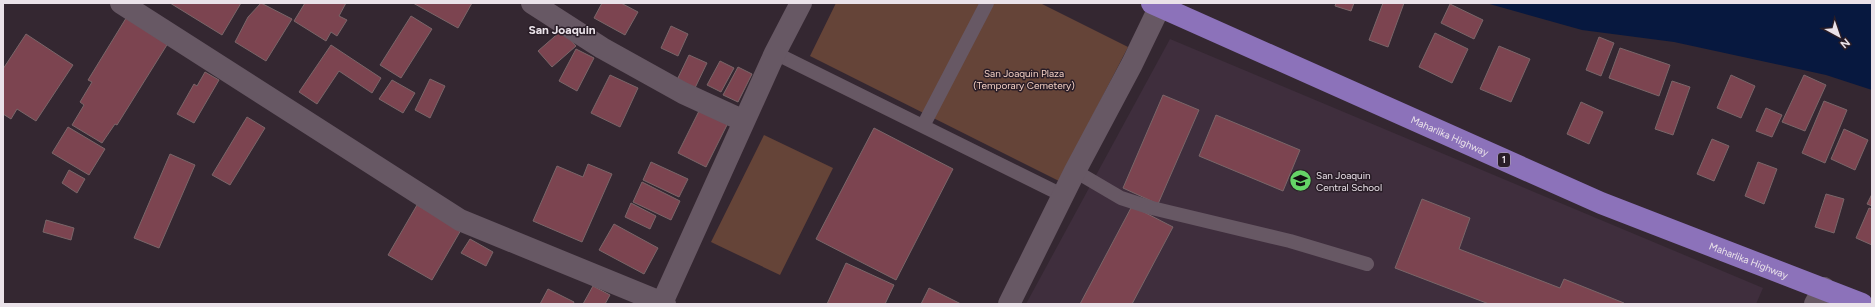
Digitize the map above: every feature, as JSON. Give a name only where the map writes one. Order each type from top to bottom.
[{"type":"highway","name":"Maharlika Highway","points":[[1156,5],[1601,203],[1820,296],[1862,304]]},
{"type":"street","points":[[121,3],[460,220],[664,304],[744,121],[775,53],[801,3]]},
{"type":"street","points":[[532,3],[602,48],[683,93],[744,121]]},
{"type":"street","points":[[1009,304],[1062,195],[1132,64],[1156,5]]},
{"type":"lane","points":[[923,126],[987,3]]},
{"type":"lane","points":[[775,53],[1062,195]]},
{"type":"lane","points":[[1075,171],[1121,198],[1152,208],[1290,241],[1367,264]]},
{"type":"shaded area","name":"San Joaquin Central School","points":[[1170,39],[1763,288],[1756,304],[1026,304]]},
{"type":"green space","name":"San Joaquin Plaza (Temporary Cemetery)","points":[[836,3],[1040,3],[1128,47],[1059,181],[810,56]]},
{"type":"green space","points":[[764,135],[833,168],[780,275],[711,242]]},
{"type":"water","points":[[1486,3],[1872,3],[1872,90],[1826,75],[1674,42],[1582,30]]},
{"type":"building","points":[[170,3],[241,3],[222,35]]},
{"type":"building","points":[[261,3],[292,19],[266,61],[235,42],[248,17]]},
{"type":"building","points":[[305,3],[346,3],[339,16],[347,20],[337,36],[331,32],[326,41],[294,21]]},
{"type":"building","points":[[413,3],[472,3],[458,28]]},
{"type":"building","points":[[602,3],[621,3],[638,12],[625,35],[594,18]]},
{"type":"building","points":[[1336,3],[1354,3],[1351,11],[1335,6]]},
{"type":"building","points":[[1383,3],[1404,3],[1388,47],[1369,40]]},
{"type":"building","points":[[1450,4],[1483,20],[1474,39],[1441,23]]},
{"type":"building","points":[[128,15],[170,40],[117,125],[115,124],[102,143],[72,125],[84,105],[80,102],[92,82],[88,80]]},
{"type":"building","points":[[411,16],[432,29],[401,78],[380,65]]},
{"type":"building","points":[[671,26],[688,34],[678,56],[661,48]]},
{"type":"building","points":[[562,30],[576,46],[552,67],[538,51]]},
{"type":"building","points":[[1435,33],[1468,49],[1452,83],[1419,67]]},
{"type":"building","points":[[26,34],[73,65],[36,121],[17,109],[11,119],[3,114],[3,69]]},
{"type":"building","points":[[1599,37],[1614,43],[1601,76],[1586,70]]},
{"type":"building","points":[[331,45],[381,78],[372,93],[339,71],[317,104],[299,92]]},
{"type":"building","points":[[1499,46],[1530,59],[1511,102],[1480,89]]},
{"type":"building","points":[[1620,48],[1670,65],[1659,96],[1609,78]]},
{"type":"building","points":[[576,49],[594,58],[577,91],[559,81]]},
{"type":"building","points":[[689,55],[707,63],[694,90],[676,82]]},
{"type":"building","points":[[720,61],[734,68],[721,92],[707,85]]},
{"type":"building","points":[[738,67],[752,74],[738,102],[723,95]]},
{"type":"building","points":[[205,72],[219,80],[194,123],[177,114],[194,84],[197,86]]},
{"type":"building","points":[[610,75],[638,88],[620,127],[591,113]]},
{"type":"building","points":[[1731,75],[1755,86],[1741,118],[1717,108]]},
{"type":"building","points":[[1804,75],[1826,85],[1805,131],[1782,122]]},
{"type":"building","points":[[430,79],[445,86],[430,118],[415,110]]},
{"type":"building","points":[[392,80],[415,93],[403,113],[379,99]]},
{"type":"building","points":[[1672,81],[1690,87],[1673,135],[1655,129]]},
{"type":"building","points":[[1163,95],[1199,110],[1158,204],[1123,188]]},
{"type":"building","points":[[1824,101],[1847,110],[1825,163],[1802,153]]},
{"type":"building","points":[[1581,102],[1603,112],[1589,144],[1567,134]]},
{"type":"building","points":[[701,107],[729,121],[706,167],[678,153]]},
{"type":"building","points":[[1766,108],[1782,115],[1772,137],[1756,131]]},
{"type":"building","points":[[1216,115],[1300,150],[1283,191],[1199,156]]},
{"type":"building","points":[[247,117],[265,128],[230,185],[212,175]]},
{"type":"building","points":[[68,127],[105,149],[89,175],[52,153]]},
{"type":"building","points":[[874,128],[953,169],[896,280],[816,239]]},
{"type":"building","points":[[1844,129],[1868,140],[1855,170],[1831,159]]},
{"type":"building","points":[[1712,139],[1729,146],[1714,181],[1697,174]]},
{"type":"building","points":[[170,154],[195,165],[159,248],[134,238]]},
{"type":"building","points":[[651,162],[688,179],[679,197],[643,180]]},
{"type":"building","points":[[1758,162],[1777,169],[1764,204],[1745,196]]},
{"type":"building","points":[[588,164],[612,174],[582,242],[533,221],[557,166],[583,177]]},
{"type":"building","points":[[69,170],[85,179],[77,193],[62,183]]},
{"type":"building","points":[[642,182],[680,201],[671,220],[633,202]]},
{"type":"building","points":[[1826,194],[1844,199],[1834,233],[1815,227]]},
{"type":"building","points":[[1872,194],[1872,206],[1867,204]]},
{"type":"building","points":[[1422,199],[1470,218],[1459,249],[1560,288],[1564,279],[1624,304],[1489,304],[1395,268]]},
{"type":"building","points":[[631,203],[656,216],[650,229],[625,217]]},
{"type":"building","points":[[417,205],[461,230],[432,280],[388,255]]},
{"type":"building","points":[[1132,206],[1173,227],[1132,304],[1080,304]]},
{"type":"building","points":[[1869,208],[1872,209],[1872,245],[1856,238]]},
{"type":"building","points":[[46,220],[74,228],[71,240],[43,232]]},
{"type":"building","points":[[614,224],[658,248],[644,274],[599,250]]},
{"type":"building","points":[[470,239],[493,252],[486,266],[461,253]]},
{"type":"building","points":[[846,263],[894,285],[885,304],[827,304]]},
{"type":"building","points":[[593,286],[610,295],[605,304],[583,304]]},
{"type":"building","points":[[929,288],[961,304],[921,304]]},
{"type":"building","points":[[548,289],[574,302],[573,304],[540,304]]},
{"type":"place","name":"San Joaquin Central School","points":[[1300,181]]},
{"type":"district","name":"San Joaquin","points":[[562,30]]}]
